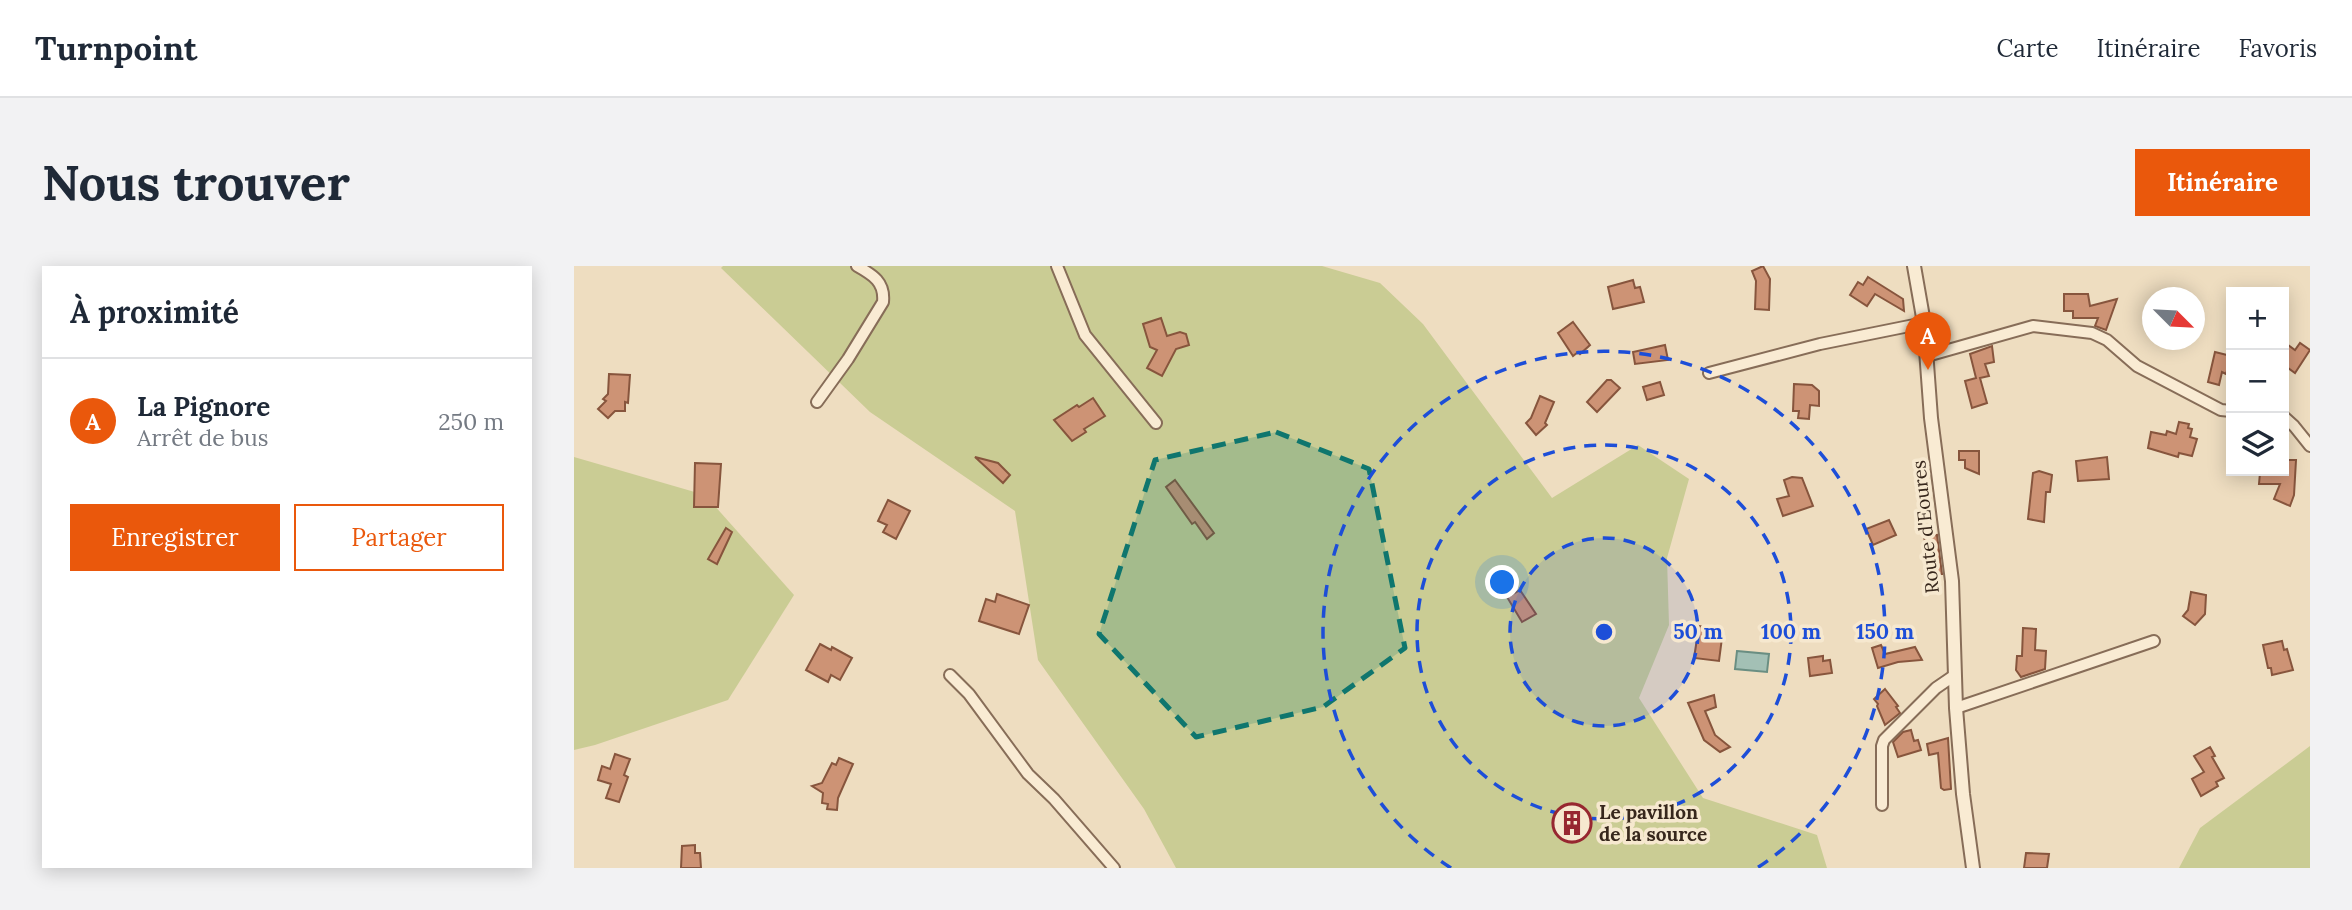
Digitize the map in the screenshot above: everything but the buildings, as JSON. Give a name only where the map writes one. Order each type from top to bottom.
[{"type":"street","points":[[817,402],[848,359],[883,302],[881,284],[857,266]]},
{"type":"street","points":[[1057,266],[1085,335],[1156,423]]},
{"type":"street","name":"Route d'Eoures","points":[[1914,266],[1924,323],[1931,418],[1952,581],[1956,708],[1963,794],[1973,868]]},
{"type":"street","points":[[1709,373],[1820,344],[1924,323]]},
{"type":"street","points":[[1927,355],[2033,326],[2092,332],[2107,340],[2137,366],[2226,410]]},
{"type":"street","points":[[2289,422],[2310,446]]},
{"type":"street","points":[[1956,708],[2154,641]]},
{"type":"street","points":[[1882,805],[1884,740],[1936,688],[1955,675]]},
{"type":"street","points":[[950,676],[969,694],[1028,774],[1054,799],[1114,868]]},
{"type":"highlighted area","points":[[1276,432],[1369,469],[1405,648],[1323,707],[1196,737],[1099,634],[1155,460]]},
{"type":"green space","points":[[1322,266],[1380,283],[1423,324],[1552,498],[1638,445],[1689,479],[1667,558],[1669,625],[1639,698],[1703,798],[1817,835],[1827,868],[1176,868],[1144,809],[1038,660],[1015,511],[870,412],[721,268]]},
{"type":"green space","points":[[574,457],[705,495],[794,595],[728,700],[574,750]]},
{"type":"green space","points":[[2310,746],[2310,868],[2179,868],[2200,828]]},
{"type":"shaded area","points":[[1737,651],[1769,654],[1767,672],[1735,669]]},
{"type":"place","name":"La Pignore","points":[[1928,370]]},
{"type":"place","name":"Le pavillon de la source","points":[[1572,823]]}]
